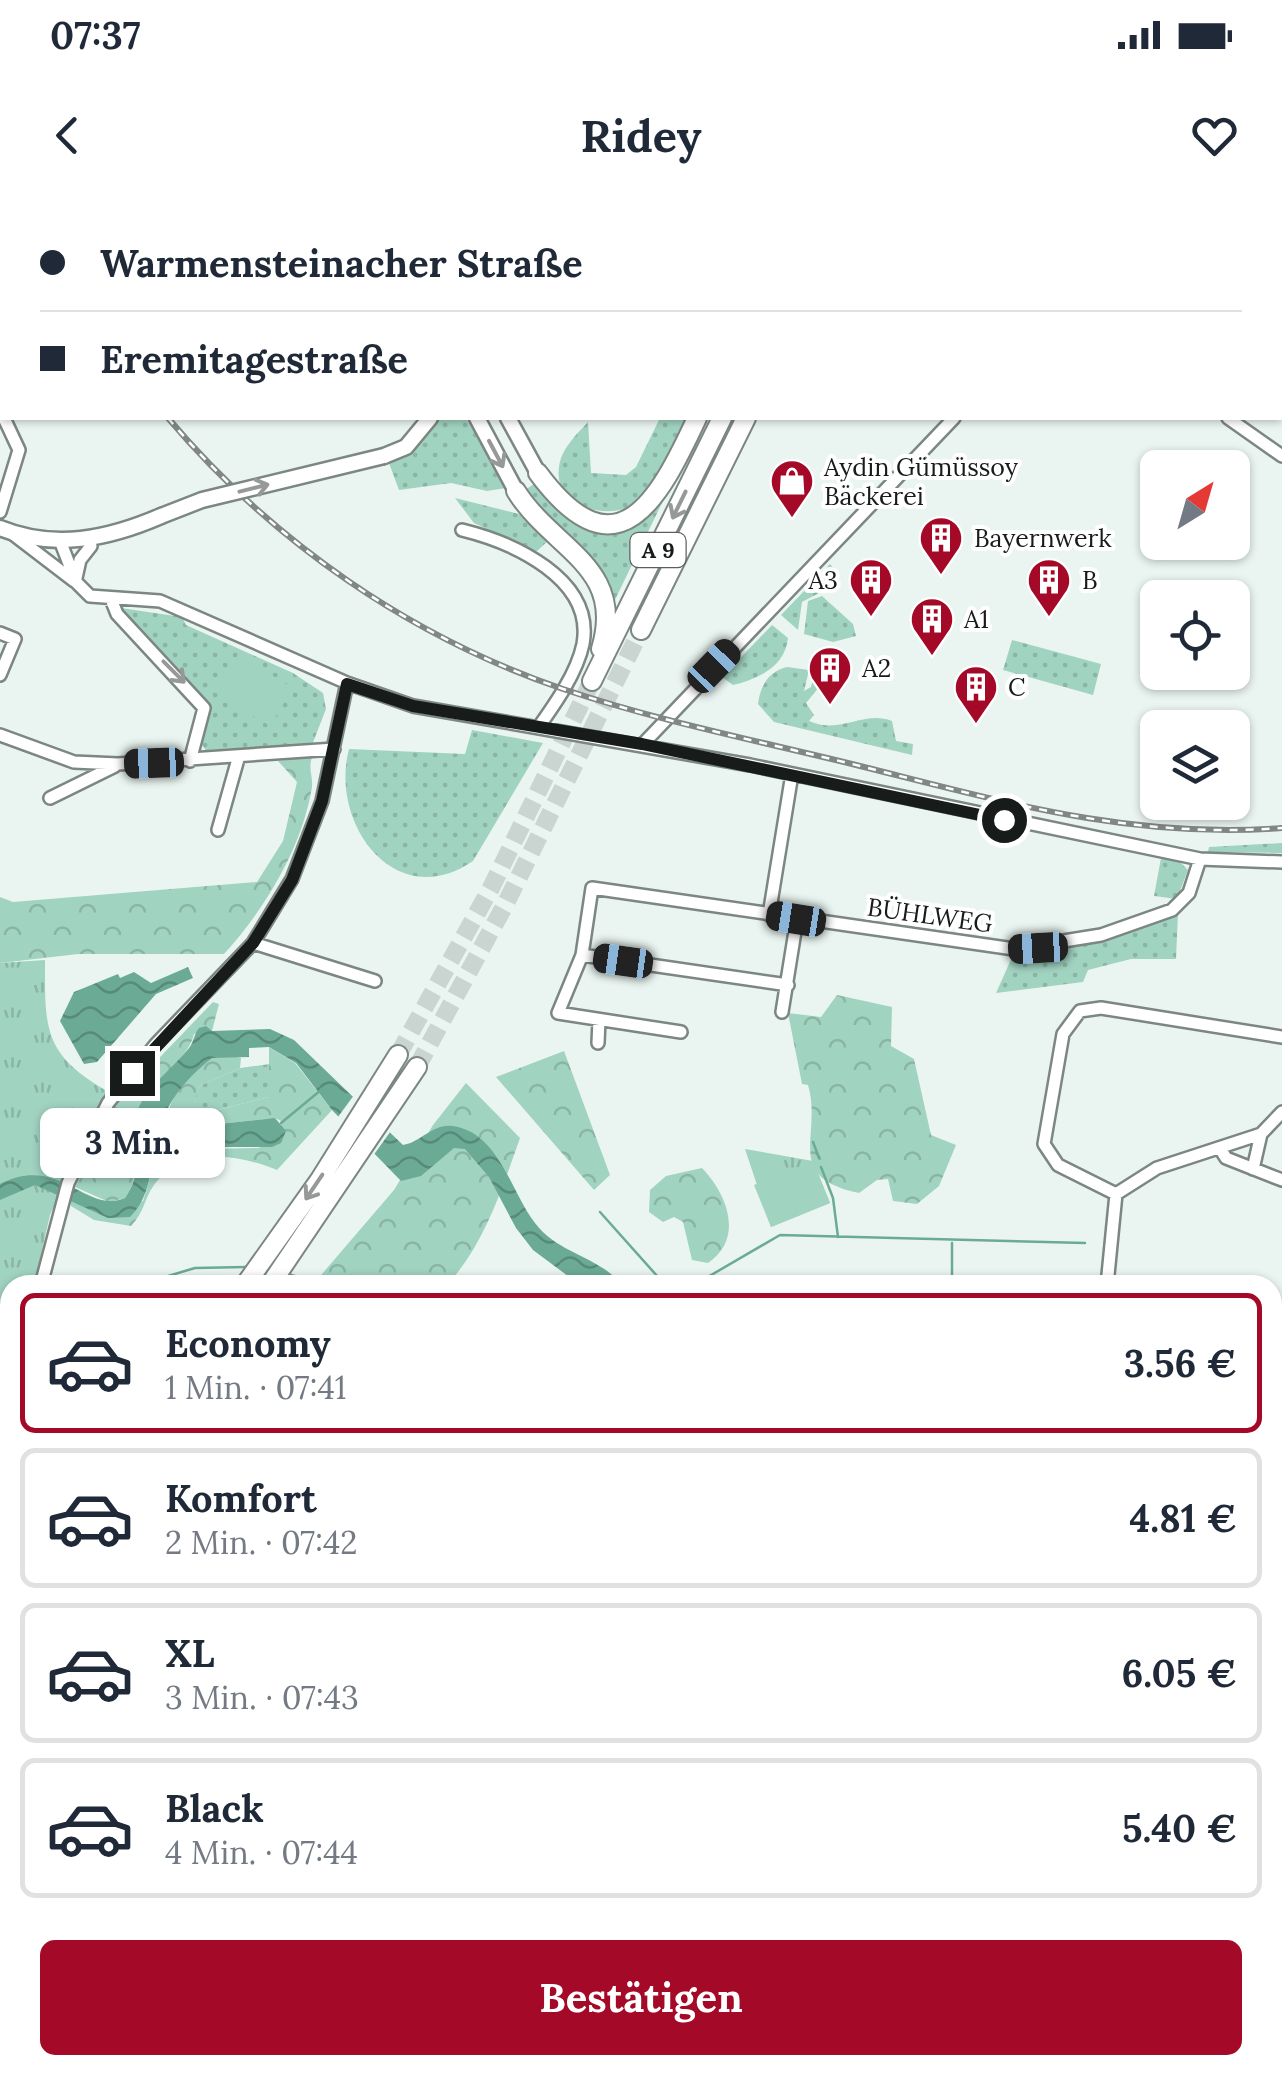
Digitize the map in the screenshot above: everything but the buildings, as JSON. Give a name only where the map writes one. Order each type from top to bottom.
[{"type":"highway","points":[[538,473],[564,505],[585,518],[614,522],[632,518],[664,487],[696,420]]},
{"type":"highway","name":"A 9","points":[[516,490],[539,524],[584,561],[604,593],[607,619],[592,681],[721,420]]},
{"type":"highway","name":"A 9","points":[[642,630],[745,420]]},
{"type":"highway","points":[[251,1275],[288,1226],[398,1056]]},
{"type":"highway","points":[[277,1275],[417,1067]]},
{"type":"main road","points":[[5,530],[62,544],[137,527],[202,500],[384,456],[414,441],[429,420]]},
{"type":"main road","points":[[478,420],[516,490]]},
{"type":"main road","points":[[509,420],[538,473]]},
{"type":"street","points":[[0,512],[19,450],[4,420]]},
{"type":"street","points":[[642,744],[952,420]]},
{"type":"street","points":[[1231,420],[1282,456]]},
{"type":"street","points":[[5,530],[90,596],[148,598],[170,605],[347,684],[413,706],[642,744],[1200,859],[1282,862]]},
{"type":"street","points":[[462,530],[488,536],[541,562],[577,607],[583,643],[538,728]]},
{"type":"street","points":[[62,544],[76,582]]},
{"type":"street","points":[[76,582],[80,560],[91,546]]},
{"type":"street","points":[[111,599],[116,614],[185,682],[204,708],[190,761]]},
{"type":"street","points":[[0,633],[15,638],[0,675]]},
{"type":"street","points":[[43,1275],[68,1183],[108,1103],[156,1044],[253,943],[303,856],[334,749],[347,684]]},
{"type":"street","points":[[0,734],[74,762],[118,764],[238,759],[334,749]]},
{"type":"street","points":[[218,830],[238,759]]},
{"type":"street","points":[[50,798],[118,764]]},
{"type":"street","points":[[769,914],[792,774]]},
{"type":"street","name":"BÜHLWEG","points":[[582,956],[592,888],[1007,948],[1038,948],[1101,935],[1172,910],[1189,892],[1200,859]]},
{"type":"street","points":[[782,1012],[796,919]]},
{"type":"street","points":[[253,943],[375,981]]},
{"type":"street","points":[[681,1032],[561,1015],[557,1010],[582,956],[788,984]]},
{"type":"street","points":[[1116,1194],[1058,1165],[1044,1144],[1060,1046],[1069,1021],[1092,1007],[1282,1037]]},
{"type":"street","points":[[598,1043],[599,1020]]},
{"type":"street","points":[[1116,1194],[1157,1168],[1261,1134],[1282,1112]]},
{"type":"street","points":[[1253,1168],[1261,1134]]},
{"type":"street","points":[[1221,1150],[1226,1158],[1282,1180]]},
{"type":"street","points":[[1108,1275],[1116,1194]]},
{"type":"green space","points":[[435,420],[467,420],[506,488],[487,491],[451,483],[399,490],[389,463],[412,453]]},
{"type":"green space","points":[[659,420],[690,420],[659,486],[641,503],[626,509],[593,510],[567,496],[560,483],[560,460],[588,422],[591,473],[626,475],[636,467]]},
{"type":"green space","points":[[679,468],[611,608],[599,569],[522,492],[537,482],[571,516],[617,528]]},
{"type":"green space","points":[[455,498],[519,514],[549,540],[536,552],[474,523]]},
{"type":"green space","points":[[830,564],[835,570],[823,591],[802,602],[798,630],[781,615]]},
{"type":"green space","points":[[822,596],[853,624],[856,636],[833,642],[804,634],[808,601]]},
{"type":"green space","points":[[121,608],[182,617],[186,625],[293,673],[323,693],[326,709],[312,745],[207,752],[200,742],[208,713],[203,698]]},
{"type":"green space","points":[[772,625],[788,638],[776,664],[761,675],[733,685],[722,677]]},
{"type":"green space","points":[[1012,640],[1101,664],[1093,695],[1003,670]]},
{"type":"green space","points":[[239,655],[293,688],[270,726],[216,693]]},
{"type":"green space","points":[[787,667],[809,670],[804,691],[811,687],[814,674],[824,681],[806,703],[814,715],[809,721],[831,725],[871,718],[892,721],[896,741],[913,744],[912,755],[774,722],[758,704],[759,697],[770,676]]},
{"type":"green space","points":[[472,730],[543,743],[473,861],[445,874],[418,876],[395,869],[375,853],[359,831],[349,806],[345,778],[349,749],[465,754]]},
{"type":"green space","points":[[312,757],[312,787],[291,855],[254,918],[224,954],[78,954],[0,963],[0,897],[13,902],[257,882],[283,841],[297,782],[278,761]]},
{"type":"green space","points":[[1282,843],[1282,853],[1208,852],[1209,847]]},
{"type":"green space","points":[[1161,858],[1179,861],[1188,870],[1177,899],[1154,896]]},
{"type":"green space","points":[[1178,913],[1176,959],[1131,959],[1088,970],[1083,982],[996,993],[1013,955],[1101,942]]},
{"type":"green space","points":[[45,960],[52,1038],[70,1065],[107,1091],[50,1215],[36,1275],[0,1275],[0,963]]},
{"type":"green space","points":[[837,995],[892,1007],[891,1046],[914,1059],[931,1135],[956,1145],[939,1186],[917,1204],[893,1201],[888,1179],[877,1180],[859,1193],[835,1186],[813,1165],[811,1103],[808,1085],[802,1084],[788,1013],[821,1017]]},
{"type":"green space","points":[[213,1002],[219,1004],[212,1031],[194,1034],[184,1054],[142,1104],[134,1126],[135,1175],[125,1198],[109,1202],[75,1187],[113,1106]]},
{"type":"green space","points":[[269,1047],[295,1063],[332,1110],[277,1170],[229,1157],[195,1158],[166,1172],[131,1226],[94,1220],[71,1206],[70,1198],[97,1213],[143,1201],[170,1106],[181,1083],[196,1066],[216,1057],[241,1058],[240,1068],[199,1086],[191,1117],[269,1097]],"holes":[[[275,1118],[283,1122],[259,1148],[208,1149],[219,1124]]]},
{"type":"green space","points":[[564,1051],[610,1175],[594,1190],[496,1077]]},
{"type":"green space","points":[[270,1064],[269,1097],[190,1117],[199,1086],[240,1068]]},
{"type":"green space","points":[[466,1083],[520,1138],[491,1216],[460,1269],[455,1275],[322,1275],[394,1190],[433,1125]]},
{"type":"green space","points":[[745,1149],[813,1161],[830,1203],[771,1227]]},
{"type":"green space","points":[[813,1161],[830,1203],[771,1227],[754,1185]]},
{"type":"green space","points":[[702,1168],[725,1204],[729,1230],[719,1253],[708,1263],[692,1260],[683,1222],[674,1217],[663,1222],[649,1212],[650,1190],[666,1176]]},
{"type":"water","points":[[188,967],[193,978],[156,994],[97,1062],[84,1064],[60,1021],[74,992],[118,974],[120,978],[134,972],[151,983]]},
{"type":"water","points":[[199,1028],[270,1029],[294,1040],[403,1145],[445,1126],[468,1130],[492,1151],[544,1233],[613,1275],[567,1275],[533,1250],[516,1228],[489,1177],[465,1149],[454,1148],[421,1176],[401,1181],[332,1110],[296,1063],[269,1047],[249,1048],[249,1057],[212,1058],[183,1085],[164,1117],[146,1191],[130,1217],[108,1218],[35,1185],[0,1200],[0,1184],[21,1176],[55,1179],[97,1199],[125,1198],[135,1177],[133,1134],[137,1112],[149,1091],[189,1048]]},
{"type":"water","points":[[275,1118],[286,1131],[281,1143],[272,1147],[195,1147],[219,1124]]},
{"type":"pier","points":[[357,1091],[393,1128],[370,1160],[335,1121]]},
{"type":"waterway","points":[[281,1123],[321,1090]]},
{"type":"waterway","points":[[813,1142],[819,1158]]},
{"type":"waterway","points":[[155,1150],[197,1146]]},
{"type":"waterway","points":[[821,1167],[833,1198],[838,1237]]},
{"type":"waterway","points":[[600,1212],[656,1275]]},
{"type":"waterway","points":[[711,1275],[780,1235],[1085,1243]]},
{"type":"waterway","points":[[952,1243],[952,1275]]},
{"type":"waterway","points":[[172,1275],[195,1268],[246,1267]]},
{"type":"tunnel","points":[[417,1067],[505,905],[641,630]]},
{"type":"tunnel","points":[[398,1055],[491,888],[592,681]]},
{"type":"railway","points":[[170,420],[252,505],[347,580],[451,642],[563,689],[713,731],[1070,815],[1173,828],[1282,828]]},
{"type":"place","name":"Aydin Gümüssoy Bäckerei","points":[[792,519]]},
{"type":"place","name":"Bayernwerk","points":[[941,576]]},
{"type":"place","name":"A3","points":[[871,618]]},
{"type":"place","name":"B","points":[[1049,618]]},
{"type":"place","name":"A1","points":[[932,657]]},
{"type":"place","name":"A2","points":[[830,706]]},
{"type":"place","name":"C","points":[[976,725]]},
{"type":"route","points":[[132,1073],[253,943],[279,904],[314,829],[347,684],[413,706],[642,744],[1004,820]]}]
